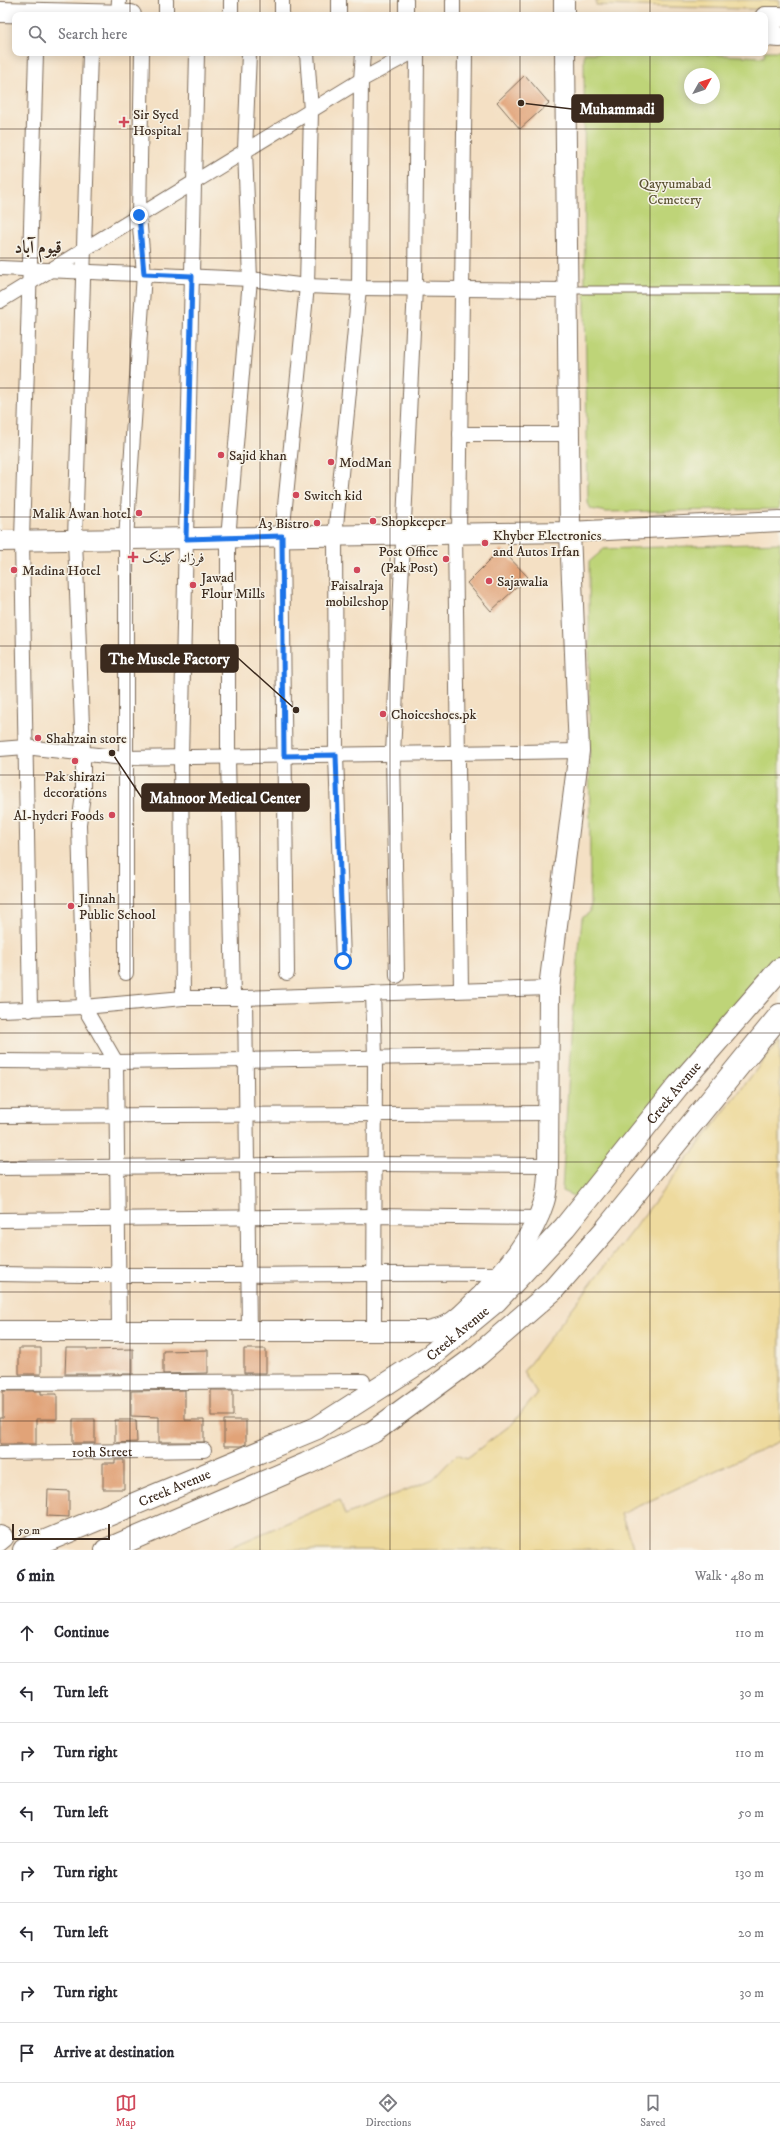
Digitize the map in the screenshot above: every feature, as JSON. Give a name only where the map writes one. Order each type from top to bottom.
[{"type":"main road","name":"Creek Avenue","points":[[24,1550],[317,1428],[431,1355],[496,1301],[565,1227],[678,1086],[780,969]]},
{"type":"main road","name":"Creek Avenue","points":[[106,1550],[306,1464],[372,1432],[478,1356],[552,1291],[607,1228],[780,1015]]},
{"type":"street","points":[[0,0],[0,12],[12,13]]},
{"type":"street","points":[[118,0],[118,12]]},
{"type":"street","points":[[166,0],[166,12]]},
{"type":"street","points":[[231,0],[231,12]]},
{"type":"street","points":[[282,0],[282,12]]},
{"type":"street","points":[[339,0],[339,12]]},
{"type":"street","points":[[406,0],[406,12]]},
{"type":"street","points":[[453,0],[453,12]]},
{"type":"street","points":[[564,0],[564,12]]},
{"type":"street","points":[[44,12],[60,7],[79,12]]},
{"type":"street","points":[[768,17],[780,17]]},
{"type":"street","points":[[768,36],[780,37]]},
{"type":"street","points":[[30,1010],[22,540],[36,56]]},
{"type":"street","points":[[90,56],[75,539],[83,753],[83,795],[79,824],[84,1008],[116,1062],[119,1330]]},
{"type":"street","points":[[126,973],[124,758],[126,539],[144,274],[139,215],[142,56]]},
{"type":"street","points":[[183,998],[181,757],[197,56]]},
{"type":"street","points":[[249,56],[245,150],[250,279],[228,538],[228,757],[239,998],[247,1059],[249,1330]]},
{"type":"street","points":[[287,973],[282,536],[307,286],[311,111],[307,56]]},
{"type":"street","points":[[343,961],[336,755],[335,536],[359,288],[361,80],[363,56]]},
{"type":"street","points":[[0,300],[30,276],[49,270],[361,80],[405,56]]},
{"type":"street","points":[[398,976],[393,754],[402,534],[415,288],[417,56]]},
{"type":"street","points":[[461,990],[457,534],[460,434],[465,56]]},
{"type":"street","points":[[0,1331],[428,1331],[442,1327],[454,1321],[502,1274],[517,1254],[538,1218],[544,1201],[548,1175],[547,1112],[549,988],[579,751],[570,532],[565,56]]},
{"type":"street","points":[[0,268],[30,276]]},
{"type":"street","points":[[49,270],[250,279],[307,286],[567,290]]},
{"type":"street","points":[[460,434],[569,434]]},
{"type":"street","points":[[0,540],[186,539],[282,536],[570,532],[780,521]]},
{"type":"street","points":[[0,749],[25,747],[124,758],[579,751]]},
{"type":"street","points":[[0,1010],[84,1008],[183,998],[239,998],[549,988]]},
{"type":"street","points":[[373,993],[375,1057],[374,1331]]},
{"type":"street","points":[[0,1061],[116,1062],[548,1055]]},
{"type":"street","points":[[0,1116],[547,1112]]},
{"type":"street","points":[[0,1168],[374,1164],[547,1166]]},
{"type":"street","points":[[0,1220],[374,1216],[538,1218]]},
{"type":"street","points":[[0,1274],[118,1276],[249,1273],[502,1274]]},
{"type":"street","points":[[0,1383],[363,1381]]},
{"type":"street","name":"10th Street","points":[[0,1453],[204,1450]]},
{"type":"street","points":[[0,1533],[5,1536],[6,1539],[0,1544]]},
{"type":"lane","points":[[567,290],[780,290]]},
{"type":"green space","name":"Qayyumabad Cemetery","points":[[768,51],[780,51],[780,509],[606,512],[591,509],[588,503],[584,56],[764,57],[768,56]]},
{"type":"green space","points":[[780,543],[780,954],[578,1198],[562,1191],[571,1036],[582,918],[590,912],[589,562],[604,549]]},
{"type":"sand","points":[[596,0],[780,0],[780,10],[596,5]]},
{"type":"sand","points":[[780,1039],[780,1441],[621,1514],[634,1550],[224,1550],[340,1500],[345,1515],[433,1479],[457,1454],[467,1458],[512,1424],[537,1394],[523,1372]]},
{"type":"building","points":[[525,75],[549,103],[520,129],[497,102]]},
{"type":"building","points":[[501,549],[528,577],[491,611],[467,583]]},
{"type":"building","points":[[19,1348],[41,1348],[41,1374],[19,1374]]},
{"type":"building","points":[[66,1348],[87,1348],[87,1350],[133,1349],[133,1374],[65,1374]]},
{"type":"building","points":[[244,1349],[266,1349],[266,1373],[244,1373]]},
{"type":"building","points":[[208,1350],[208,1373],[163,1374],[163,1351]]},
{"type":"building","points":[[185,1390],[185,1420],[204,1420],[204,1442],[159,1442],[159,1417],[131,1416],[131,1391]]},
{"type":"building","points":[[211,1390],[233,1390],[233,1416],[211,1416]]},
{"type":"building","points":[[3,1391],[41,1391],[41,1394],[57,1394],[57,1419],[36,1419],[36,1444],[0,1444],[0,1418],[3,1418]]},
{"type":"building","points":[[73,1419],[95,1419],[95,1443],[73,1443]]},
{"type":"building","points":[[115,1420],[136,1420],[137,1442],[115,1443]]},
{"type":"building","points":[[224,1420],[246,1420],[246,1444],[241,1446],[224,1446]]},
{"type":"building","points":[[115,1460],[124,1460],[124,1489],[103,1489],[103,1463],[115,1463]]},
{"type":"building","points":[[48,1490],[69,1491],[69,1517],[47,1516]]},
{"type":"place","name":"Muhammadi","points":[[521,103]]},
{"type":"place","name":"Sir Syed Hospital","points":[[124,122]]},
{"type":"place","name":"Sajid khan","points":[[221,455]]},
{"type":"place","name":"ModMan","points":[[331,462]]},
{"type":"place","name":"Switch kid","points":[[296,495]]},
{"type":"place","name":"Malik Awan hotel","points":[[139,513]]},
{"type":"place","name":"Shopkeeper","points":[[373,521]]},
{"type":"place","name":"A3 Bistro","points":[[317,523]]},
{"type":"place","name":"Khyber Electronics and Autos Irfan","points":[[485,543]]},
{"type":"place","name":"فرزانہ کلینک","points":[[133,557]]},
{"type":"place","name":"Post Office (Pak Post)","points":[[446,559]]},
{"type":"place","name":"Madina Hotel","points":[[14,570]]},
{"type":"place","name":"Faisalraja mobileshop","points":[[357,570]]},
{"type":"place","name":"Sajawalia","points":[[489,581]]},
{"type":"place","name":"Jawad Flour Mills","points":[[193,585]]},
{"type":"place","name":"The Muscle Factory","points":[[296,710]]},
{"type":"place","name":"Choiceshoes.pk","points":[[383,714]]},
{"type":"place","name":"Shahzain store","points":[[38,738]]},
{"type":"place","name":"Mahnoor Medical Center","points":[[112,753]]},
{"type":"place","name":"Pak shirazi decorations","points":[[75,761]]},
{"type":"place","name":"Al-hyderi Foods","points":[[112,815]]},
{"type":"place","name":"Jinnah Public School","points":[[71,906]]},
{"type":"district","name":"قیوم آباد","points":[[38,247]]},
{"type":"route","points":[[139,215],[144,274],[192,276],[186,539],[282,536],[284,756],[336,755],[343,961]]}]
